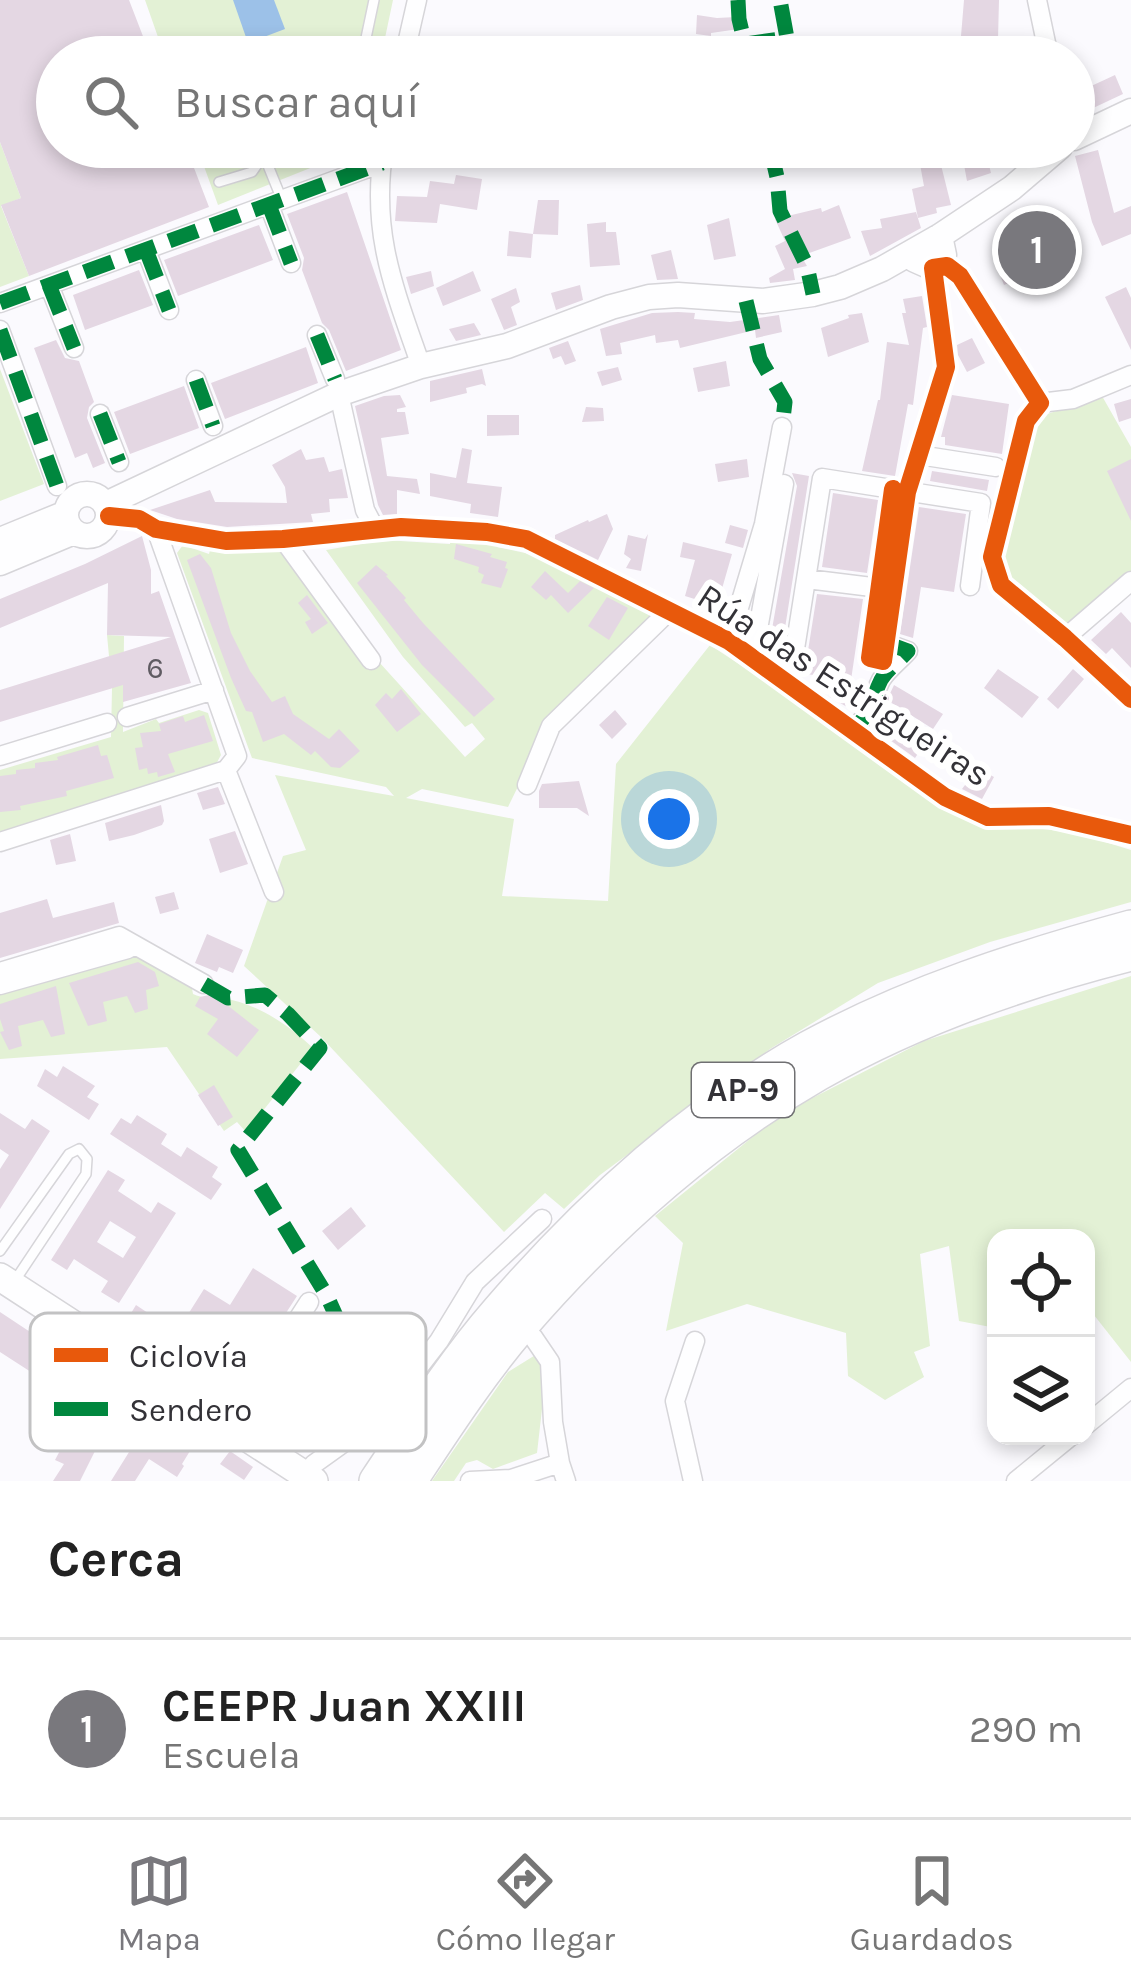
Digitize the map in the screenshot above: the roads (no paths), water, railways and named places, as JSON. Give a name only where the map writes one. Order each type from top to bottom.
[{"type":"highway","name":"AP-9","points":[[426,1448],[495,1314],[567,1234],[702,1117],[807,1049],[863,1022],[940,988],[1055,947],[1131,927]]},
{"type":"highway","name":"AP-9","points":[[426,1423],[583,1258],[666,1180],[816,1074],[950,1013],[1063,971],[1131,954]]},
{"type":"highway","name":"AP-9","points":[[376,1481],[402,1451]]},
{"type":"highway","name":"AP-9","points":[[410,1481],[424,1451]]},
{"type":"main road","points":[[6,1281],[55,1313]]},
{"type":"main road","points":[[268,1451],[309,1478]]},
{"type":"street","points":[[409,36],[417,0]]},
{"type":"street","points":[[1037,0],[1045,36]]},
{"type":"street","points":[[1095,128],[1131,111]]},
{"type":"street","points":[[0,303],[275,202],[347,168]]},
{"type":"street","points":[[382,168],[383,246],[421,366]]},
{"type":"street","points":[[851,730],[874,705],[882,678],[908,651],[886,643],[883,661],[871,658],[900,490],[919,455],[946,367],[923,260],[940,236],[1012,188],[1028,168]]},
{"type":"street","points":[[275,202],[291,262]]},
{"type":"street","points":[[146,250],[169,310]]},
{"type":"street","points":[[108,510],[337,387],[507,346],[649,297],[763,301],[813,294],[923,260],[947,266],[960,276],[1040,403]]},
{"type":"street","points":[[49,285],[74,348]]},
{"type":"street","points":[[0,330],[57,486]]},
{"type":"street","points":[[317,335],[337,387],[365,510],[375,529]]},
{"type":"street","points":[[1131,375],[1073,399],[1040,403],[1026,421],[992,557],[1001,585],[1131,699]]},
{"type":"street","points":[[196,380],[213,425]]},
{"type":"street","points":[[100,414],[119,462]]},
{"type":"street","points":[[729,641],[764,524],[782,428]]},
{"type":"street","points":[[919,455],[996,467]]},
{"type":"street","points":[[784,484],[757,635],[760,648],[779,662],[794,655],[822,478],[981,502],[970,586]]},
{"type":"street","points":[[83,494],[97,496],[108,510],[105,528],[94,536],[80,536],[70,522],[71,500],[83,494]]},
{"type":"street","name":"Rúa das Estrigueiras","points":[[108,510],[156,529],[226,541],[375,529],[452,529],[526,539],[729,641],[945,797],[988,817],[1049,816],[1131,835]]},
{"type":"street","points":[[0,540],[70,522]]},
{"type":"street","points":[[0,563],[70,522]]},
{"type":"street","points":[[156,529],[214,691],[231,763],[274,892]]},
{"type":"street","points":[[283,539],[371,660]]},
{"type":"street","points":[[807,580],[886,589]]},
{"type":"street","points":[[1065,638],[1131,581]]},
{"type":"street","name":"Rúa das Estrigueiras","points":[[527,784],[551,726],[669,610]]},
{"type":"street","points":[[127,717],[214,691]]},
{"type":"street","points":[[0,756],[107,724]]},
{"type":"street","points":[[0,842],[231,763]]},
{"type":"street","points":[[4,979],[119,936],[204,984]]},
{"type":"street","points":[[4,979],[128,949]]},
{"type":"street","points":[[426,1358],[475,1282],[542,1220]]},
{"type":"street","points":[[302,1313],[309,1302]]},
{"type":"street","points":[[470,1481],[563,1472],[553,1422],[550,1362],[533,1337]]},
{"type":"street","points":[[693,1481],[675,1401],[695,1341]]},
{"type":"street","points":[[1095,1418],[1131,1388]]},
{"type":"street","points":[[1016,1481],[1060,1445]]},
{"type":"street","points":[[309,1478],[314,1464],[332,1451]]},
{"type":"lane","points":[[366,36],[374,0]]},
{"type":"lane","points":[[219,182],[256,168]]},
{"type":"lane","points":[[267,168],[275,202]]},
{"type":"lane","points":[[0,1251],[69,1154],[79,1149],[87,1159],[86,1174],[6,1281]]},
{"type":"water","points":[[233,0],[274,0],[285,29],[266,36],[246,36]]},
{"type":"place","name":"CEEPR Juan XXIII","points":[[1037,250]]}]
